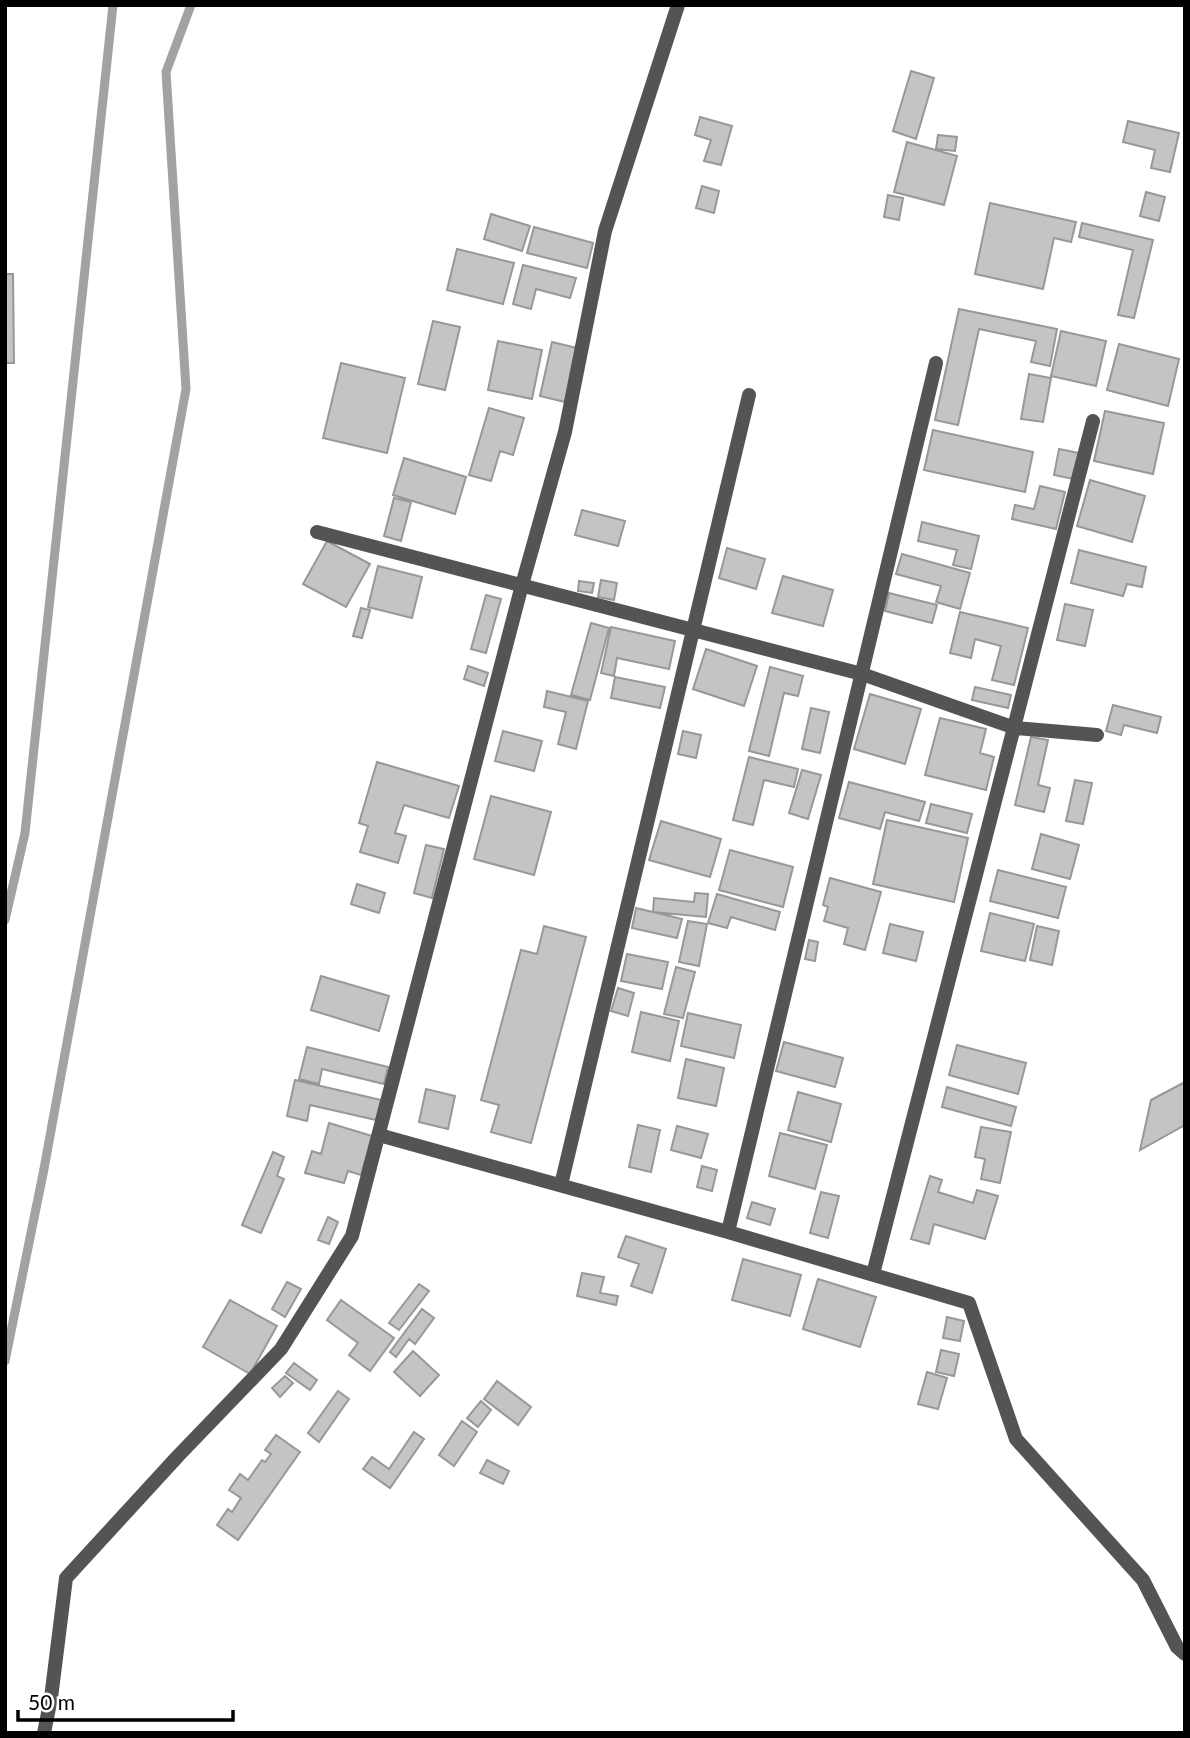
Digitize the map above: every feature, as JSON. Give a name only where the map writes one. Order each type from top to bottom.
[{"type":"street","points":[[44,1733],[66,1578],[281,1349],[352,1236],[522,585],[565,432],[606,231],[678,5]]},
{"type":"street","points":[[728,1232],[936,363]]},
{"type":"street","points":[[561,1185],[749,395]]},
{"type":"street","points":[[873,1274],[1093,421]]},
{"type":"street","points":[[317,532],[862,674],[1014,728],[1097,735]]},
{"type":"street","points":[[379,1135],[728,1232],[969,1303],[1017,1438],[1143,1580],[1177,1647],[1185,1654]]},
{"type":"building","points":[[911,71],[934,78],[916,139],[893,131]]},
{"type":"building","points":[[700,117],[732,126],[721,165],[704,161],[711,140],[695,135]]},
{"type":"building","points":[[1128,121],[1179,133],[1170,172],[1151,168],[1155,150],[1123,142]]},
{"type":"building","points":[[938,135],[957,137],[955,151],[936,149]]},
{"type":"building","points":[[907,142],[957,156],[944,205],[894,192]]},
{"type":"building","points":[[702,186],[719,191],[714,213],[696,208]]},
{"type":"building","points":[[1146,192],[1165,197],[1159,221],[1140,216]]},
{"type":"building","points":[[888,195],[903,198],[899,220],[884,217]]},
{"type":"building","points":[[990,203],[1076,222],[1071,242],[1054,238],[1043,289],[975,274]]},
{"type":"building","points":[[491,214],[530,226],[522,251],[484,239]]},
{"type":"building","points":[[1082,223],[1153,240],[1134,318],[1118,315],[1133,250],[1079,237]]},
{"type":"building","points":[[534,227],[593,243],[587,268],[527,253]]},
{"type":"building","points":[[457,249],[514,263],[503,304],[447,290]]},
{"type":"building","points":[[523,265],[576,278],[570,298],[536,289],[531,309],[513,304]]},
{"type":"building","points":[[5,274],[13,274],[14,363],[5,363]]},
{"type":"building","points":[[959,309],[1057,329],[1050,366],[1031,362],[1036,341],[979,329],[958,425],[935,420]]},
{"type":"building","points":[[433,321],[460,327],[445,390],[418,384]]},
{"type":"building","points":[[1061,331],[1106,341],[1096,386],[1051,376]]},
{"type":"building","points":[[498,341],[542,350],[532,399],[488,390]]},
{"type":"building","points":[[552,342],[577,348],[565,402],[540,396]]},
{"type":"building","points":[[1119,344],[1179,359],[1168,406],[1107,390]]},
{"type":"building","points":[[341,363],[405,378],[387,453],[323,438]]},
{"type":"building","points":[[1029,374],[1051,378],[1043,422],[1021,419]]},
{"type":"building","points":[[489,408],[524,418],[513,455],[500,451],[491,481],[469,475]]},
{"type":"building","points":[[1105,411],[1164,423],[1153,474],[1094,461]]},
{"type":"building","points":[[933,430],[1033,452],[1025,492],[924,470]]},
{"type":"building","points":[[1059,449],[1079,453],[1074,479],[1054,475]]},
{"type":"building","points":[[404,458],[466,477],[455,514],[393,495]]},
{"type":"building","points":[[1090,480],[1145,496],[1132,542],[1077,526]]},
{"type":"building","points":[[1040,486],[1065,492],[1056,529],[1012,519],[1015,505],[1034,509]]},
{"type":"building","points":[[394,498],[411,502],[401,541],[384,536]]},
{"type":"building","points":[[582,510],[625,521],[618,546],[575,535]]},
{"type":"building","points":[[922,522],[979,536],[971,569],[953,565],[957,550],[918,541]]},
{"type":"building","points":[[327,541],[370,564],[346,607],[303,584]]},
{"type":"building","points":[[727,548],[765,559],[756,589],[719,578]]},
{"type":"building","points":[[1079,550],[1146,567],[1142,587],[1127,584],[1123,596],[1071,583]]},
{"type":"building","points":[[902,554],[970,573],[960,609],[936,602],[941,586],[896,574]]},
{"type":"building","points":[[378,566],[422,577],[412,618],[368,607]]},
{"type":"building","points":[[783,576],[833,590],[823,626],[772,613]]},
{"type":"building","points":[[601,580],[617,583],[614,600],[598,597]]},
{"type":"building","points":[[579,581],[594,583],[592,593],[578,591]]},
{"type":"building","points":[[889,593],[937,605],[932,623],[885,611]]},
{"type":"building","points":[[486,595],[501,599],[486,653],[471,649]]},
{"type":"building","points":[[1065,604],[1093,610],[1085,646],[1057,640]]},
{"type":"building","points":[[361,608],[370,610],[362,638],[353,636]]},
{"type":"building","points":[[960,612],[1028,628],[1014,685],[992,680],[1001,646],[975,639],[971,658],[950,653]]},
{"type":"building","points":[[591,623],[609,628],[590,700],[571,695]]},
{"type":"building","points":[[611,627],[675,641],[669,669],[617,658],[614,676],[601,673]]},
{"type":"building","points":[[706,649],[757,666],[744,706],[693,689]]},
{"type":"building","points":[[468,666],[488,673],[484,686],[464,679]]},
{"type":"building","points":[[770,667],[803,676],[798,696],[784,693],[769,756],[749,751]]},
{"type":"building","points":[[615,677],[665,687],[660,708],[611,698]]},
{"type":"building","points":[[975,687],[1011,695],[1008,708],[972,700]]},
{"type":"building","points":[[547,691],[588,701],[576,749],[558,744],[566,712],[544,707]]},
{"type":"building","points":[[870,694],[921,709],[905,764],[854,749]]},
{"type":"building","points":[[1113,705],[1161,717],[1157,733],[1124,725],[1121,735],[1106,731]]},
{"type":"building","points":[[811,708],[829,712],[820,753],[802,749]]},
{"type":"building","points":[[940,718],[986,729],[980,753],[994,757],[986,790],[925,775]]},
{"type":"building","points":[[503,731],[542,741],[534,771],[495,761]]},
{"type":"building","points":[[683,731],[701,735],[696,758],[678,754]]},
{"type":"building","points":[[1031,737],[1048,740],[1038,785],[1050,788],[1044,812],[1015,805]]},
{"type":"building","points":[[749,757],[798,769],[794,787],[764,780],[753,825],[733,820]]},
{"type":"building","points":[[377,762],[459,786],[449,818],[404,805],[395,833],[406,836],[398,863],[360,852],[368,826],[359,823]]},
{"type":"building","points":[[802,770],[821,775],[808,819],[789,813]]},
{"type":"building","points":[[1075,780],[1092,783],[1083,824],[1066,821]]},
{"type":"building","points":[[849,782],[925,802],[919,821],[885,812],[880,829],[839,818]]},
{"type":"building","points":[[491,796],[551,812],[534,875],[474,859]]},
{"type":"building","points":[[931,804],[972,814],[967,833],[926,823]]},
{"type":"building","points":[[887,820],[968,838],[954,902],[873,884]]},
{"type":"building","points":[[661,821],[721,839],[710,877],[649,860]]},
{"type":"building","points":[[1041,834],[1079,845],[1070,879],[1032,869]]},
{"type":"building","points":[[426,845],[444,849],[432,898],[414,893]]},
{"type":"building","points":[[730,850],[793,867],[783,907],[719,890]]},
{"type":"building","points":[[998,870],[1066,887],[1058,918],[990,901]]},
{"type":"building","points":[[830,878],[881,892],[865,950],[844,944],[848,928],[824,921],[828,907],[823,905]]},
{"type":"building","points":[[357,884],[385,893],[379,913],[351,904]]},
{"type":"building","points":[[695,893],[708,894],[706,917],[653,912],[654,898],[694,902]]},
{"type":"building","points":[[717,894],[780,912],[775,930],[731,917],[727,928],[708,923]]},
{"type":"building","points":[[636,908],[682,919],[677,938],[632,928]]},
{"type":"building","points":[[990,913],[1034,924],[1025,961],[981,951]]},
{"type":"building","points":[[688,921],[707,924],[699,966],[679,962]]},
{"type":"building","points":[[890,924],[923,932],[916,961],[883,953]]},
{"type":"building","points":[[544,926],[586,937],[531,1143],[491,1132],[499,1105],[481,1100],[521,950],[537,954]]},
{"type":"building","points":[[1037,926],[1059,931],[1052,965],[1030,960]]},
{"type":"building","points":[[809,940],[818,942],[815,961],[805,959]]},
{"type":"building","points":[[627,954],[668,962],[662,989],[621,981]]},
{"type":"building","points":[[676,967],[695,972],[683,1018],[664,1014]]},
{"type":"building","points":[[321,976],[389,996],[379,1031],[311,1010]]},
{"type":"building","points":[[618,988],[634,993],[628,1016],[611,1011]]},
{"type":"building","points":[[641,1012],[679,1021],[670,1061],[632,1052]]},
{"type":"building","points":[[688,1013],[741,1025],[734,1058],[681,1046]]},
{"type":"building","points":[[784,1042],[843,1058],[835,1087],[776,1071]]},
{"type":"building","points":[[957,1045],[1026,1063],[1018,1094],[949,1075]]},
{"type":"building","points":[[307,1047],[388,1067],[384,1084],[322,1069],[319,1084],[299,1079]]},
{"type":"building","points":[[686,1059],[724,1068],[716,1106],[678,1098]]},
{"type":"building","points":[[295,1080],[381,1100],[376,1120],[310,1105],[307,1121],[287,1116]]},
{"type":"building","points":[[1185,1082],[1185,1125],[1140,1150],[1151,1100]]},
{"type":"building","points":[[947,1087],[1016,1107],[1011,1126],[942,1107]]},
{"type":"building","points":[[426,1089],[455,1096],[448,1129],[419,1122]]},
{"type":"building","points":[[798,1092],[841,1104],[831,1142],[788,1130]]},
{"type":"building","points":[[329,1123],[372,1136],[361,1175],[348,1171],[344,1183],[305,1173],[312,1151],[321,1154]]},
{"type":"building","points":[[638,1125],[660,1130],[651,1172],[629,1167]]},
{"type":"building","points":[[677,1126],[708,1134],[701,1158],[671,1150]]},
{"type":"building","points":[[981,1127],[1011,1132],[1000,1183],[981,1179],[985,1159],[975,1157]]},
{"type":"building","points":[[780,1133],[827,1145],[815,1189],[769,1176]]},
{"type":"building","points":[[273,1152],[284,1157],[277,1176],[284,1179],[261,1233],[242,1225]]},
{"type":"building","points":[[702,1166],[717,1170],[712,1191],[697,1187]]},
{"type":"building","points":[[930,1176],[942,1180],[938,1192],[973,1203],[977,1190],[998,1196],[985,1239],[934,1224],[929,1244],[911,1239]]},
{"type":"building","points":[[821,1192],[839,1196],[828,1238],[810,1233]]},
{"type":"building","points":[[752,1202],[775,1209],[770,1225],[747,1218]]},
{"type":"building","points":[[328,1217],[338,1222],[329,1244],[318,1240]]},
{"type":"building","points":[[626,1236],[666,1249],[652,1293],[631,1286],[639,1264],[618,1257]]},
{"type":"building","points":[[743,1259],[801,1275],[790,1316],[732,1300]]},
{"type":"building","points":[[582,1273],[604,1277],[600,1293],[618,1296],[616,1305],[577,1296]]},
{"type":"building","points":[[818,1279],[876,1297],[860,1347],[803,1329]]},
{"type":"building","points":[[287,1282],[301,1289],[285,1317],[272,1309]]},
{"type":"building","points":[[419,1284],[429,1291],[399,1330],[389,1323]]},
{"type":"building","points":[[230,1300],[277,1326],[250,1374],[203,1347]]},
{"type":"building","points":[[341,1300],[394,1338],[370,1371],[349,1355],[358,1343],[327,1320]]},
{"type":"building","points":[[422,1309],[434,1318],[415,1344],[409,1339],[396,1357],[390,1352]]},
{"type":"building","points":[[947,1317],[964,1321],[960,1341],[943,1338]]},
{"type":"building","points":[[941,1350],[959,1354],[954,1376],[936,1372]]},
{"type":"building","points":[[413,1351],[439,1375],[420,1396],[394,1372]]},
{"type":"building","points":[[294,1363],[317,1380],[310,1390],[286,1373]]},
{"type":"building","points":[[927,1372],[947,1378],[938,1409],[918,1404]]},
{"type":"building","points":[[285,1376],[293,1383],[280,1397],[272,1388]]},
{"type":"building","points":[[497,1381],[531,1407],[518,1425],[484,1399]]},
{"type":"building","points":[[338,1391],[349,1399],[319,1442],[308,1433]]},
{"type":"building","points":[[481,1401],[491,1410],[478,1427],[467,1418]]},
{"type":"building","points":[[462,1421],[477,1432],[454,1466],[439,1455]]},
{"type":"building","points":[[414,1432],[424,1439],[390,1488],[363,1469],[372,1457],[389,1469]]},
{"type":"building","points":[[276,1435],[300,1452],[238,1540],[217,1525],[228,1509],[232,1512],[241,1498],[229,1490],[240,1474],[248,1480],[262,1460],[265,1462],[271,1454],[265,1450]]},
{"type":"building","points":[[487,1460],[509,1471],[503,1484],[480,1473]]},
{"type":"waterway","points":[[5,920],[25,833],[113,5]]},
{"type":"waterway","points":[[5,1361],[44,1169],[186,389],[166,72],[191,5]]}]
